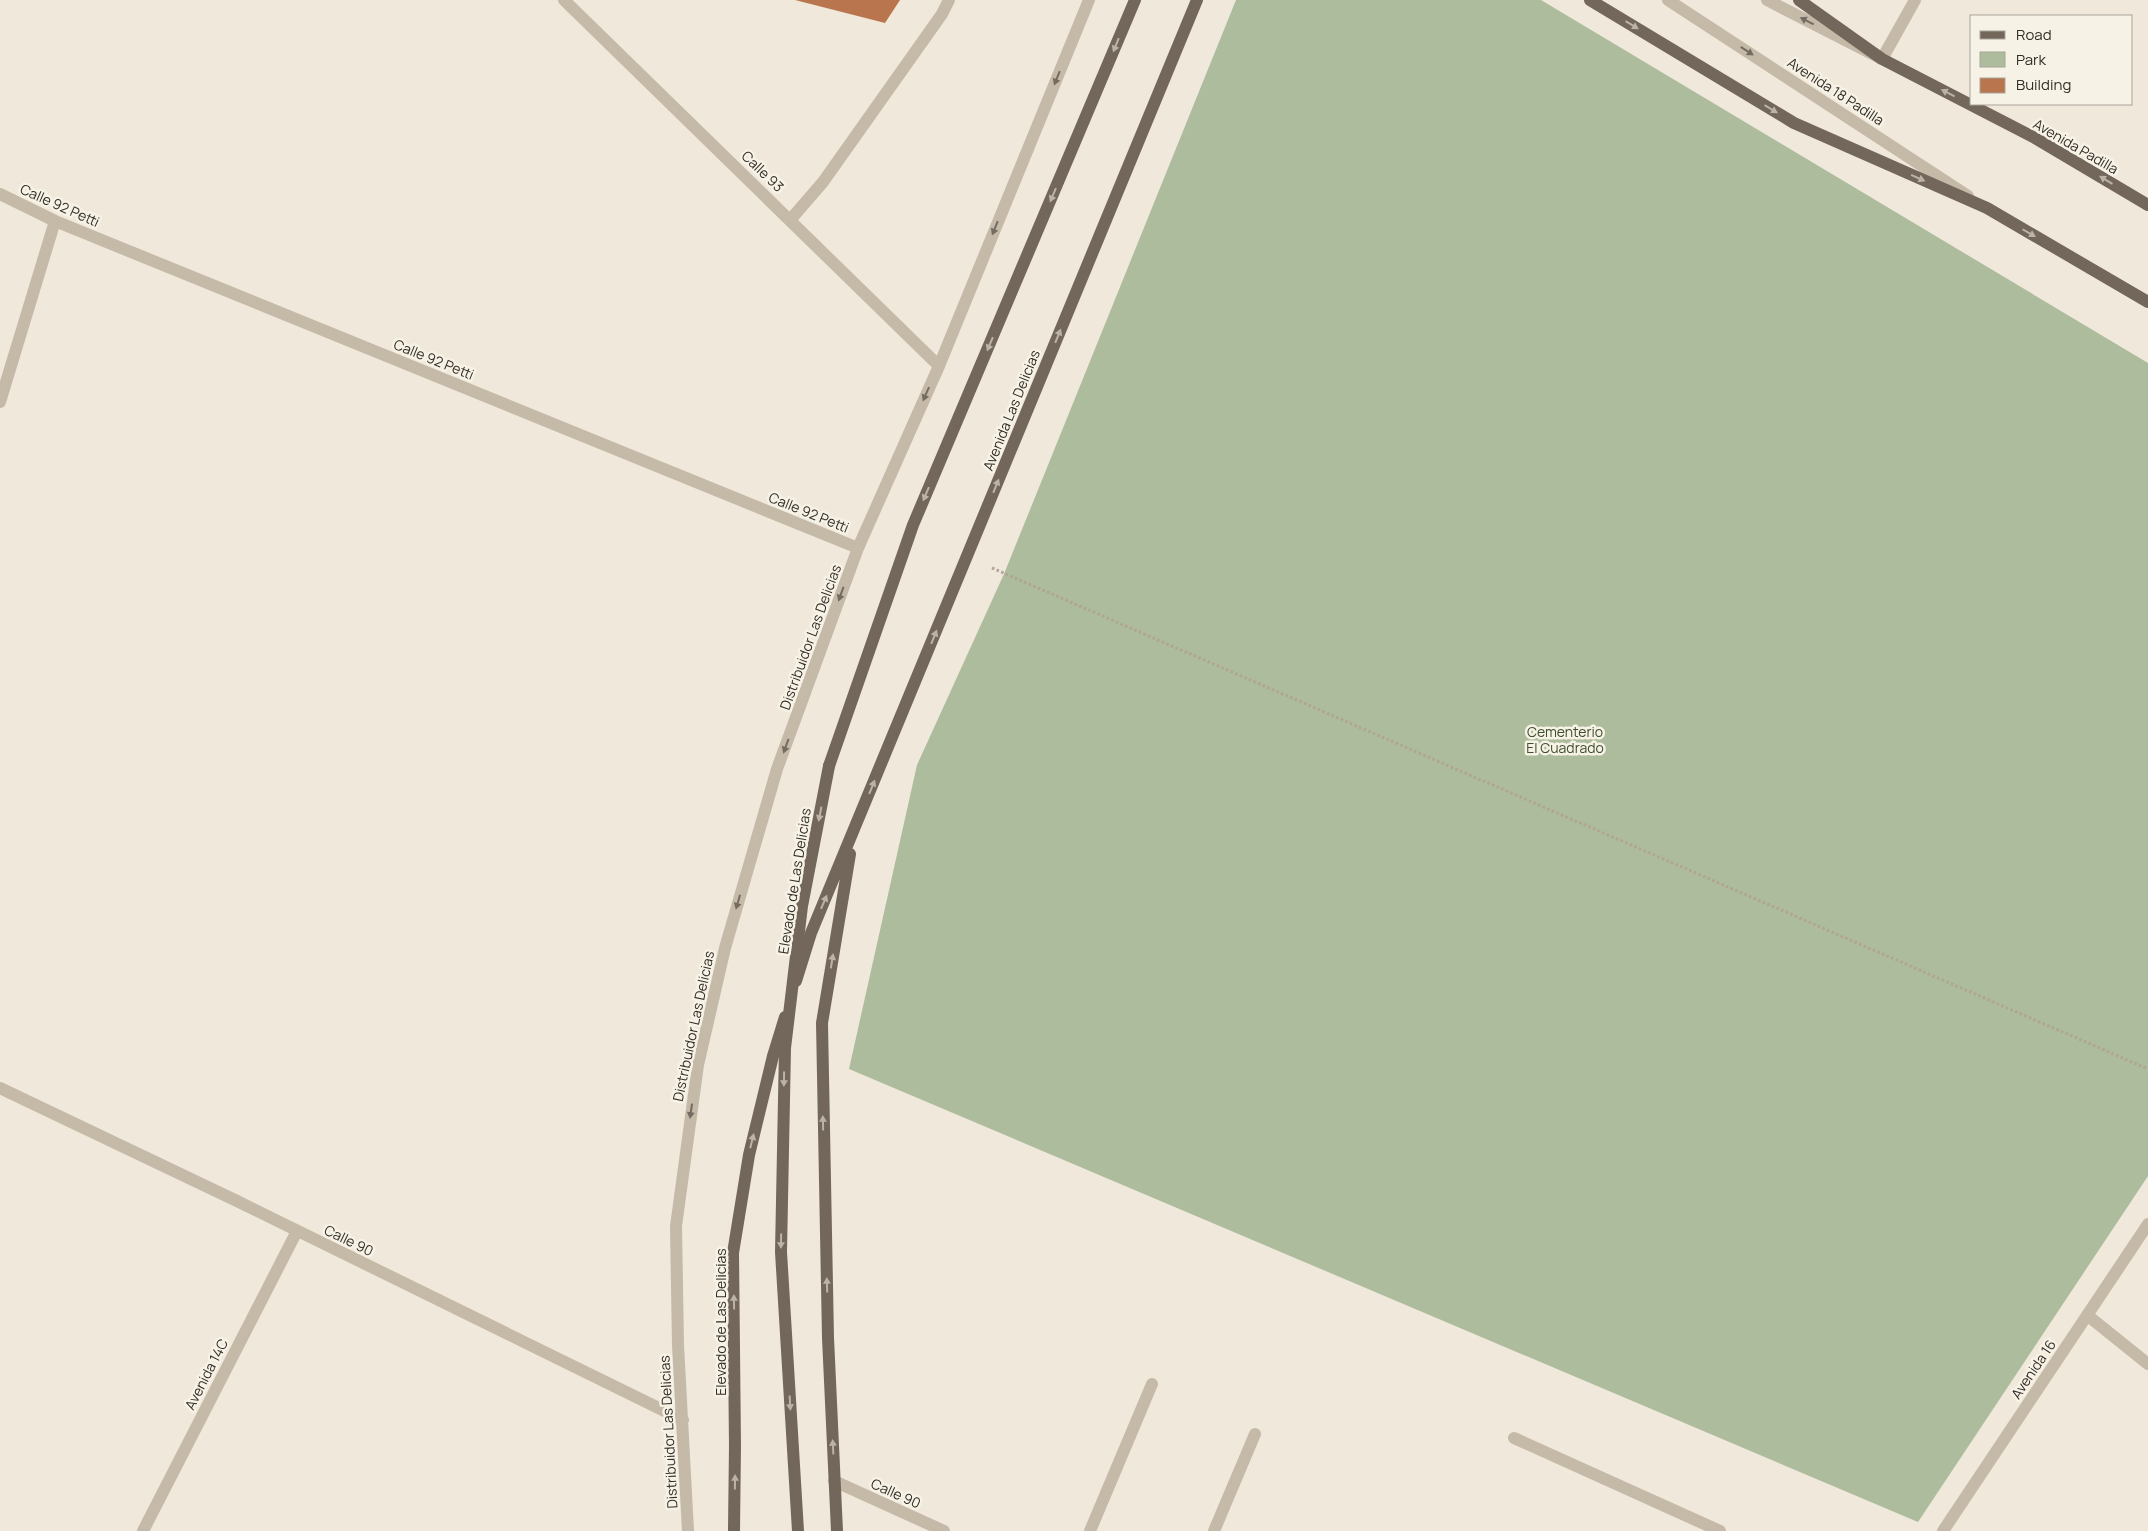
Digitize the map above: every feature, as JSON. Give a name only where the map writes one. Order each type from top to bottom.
[{"type":"main road","name":"Elevado de Las Delicias","points":[[798,1531],[781,1252],[785,1048],[802,906],[829,766],[913,525],[1135,0]]},
{"type":"main road","name":"Avenida Las Delicias","points":[[854,832],[1197,0]]},
{"type":"main road","points":[[1590,0],[1794,123],[1987,208],[2148,302]]},
{"type":"main road","name":"Avenida Padilla","points":[[1799,0],[1882,59],[1970,104]]},
{"type":"main road","name":"Avenida Padilla","points":[[1971,105],[2035,138],[2148,205]]},
{"type":"main road","name":"Elevado de Las Delicias","points":[[734,1531],[735,1351],[733,1253],[749,1155],[773,1056],[811,933],[854,832]]},
{"type":"main road","points":[[837,1531],[828,1338],[822,1023],[854,832]]},
{"type":"street","name":"Calle 93","points":[[564,0],[791,219],[939,366]]},
{"type":"street","points":[[791,219],[823,182],[942,14],[949,0]]},
{"type":"street","points":[[858,548],[939,366],[1089,0]]},
{"type":"street","name":"Avenida 18 Padilla","points":[[1668,0],[1987,208]]},
{"type":"street","points":[[1767,0],[1882,59],[1915,0]]},
{"type":"street","name":"Calle 92 Petti","points":[[0,194],[55,220],[858,548]]},
{"type":"street","points":[[0,402],[55,220]]},
{"type":"street","name":"Distribuidor Las Delicias","points":[[688,1531],[684,1420],[678,1345],[676,1226],[698,1065],[725,948],[777,768],[858,548]]},
{"type":"street","name":"Calle 90","points":[[0,1088],[684,1420]]},
{"type":"street","name":"Avenida 16","points":[[1943,1531],[2148,1224]]},
{"type":"street","name":"Avenida 14C","points":[[142,1531],[297,1231]]},
{"type":"street","points":[[2087,1315],[2148,1364]]},
{"type":"street","points":[[1090,1531],[1152,1384]]},
{"type":"street","points":[[1214,1531],[1255,1434]]},
{"type":"street","points":[[1514,1438],[1720,1531]]},
{"type":"street","name":"Calle 90","points":[[834,1481],[944,1531]]},
{"type":"path","points":[[1004,574],[2148,1069]]},
{"type":"green space","name":"Cementerio El Cuadrado","points":[[1236,0],[1541,0],[2148,363],[2148,1176],[1918,1522],[849,1069],[917,765],[1004,574]]},
{"type":"building","points":[[795,0],[900,0],[885,23]]}]
